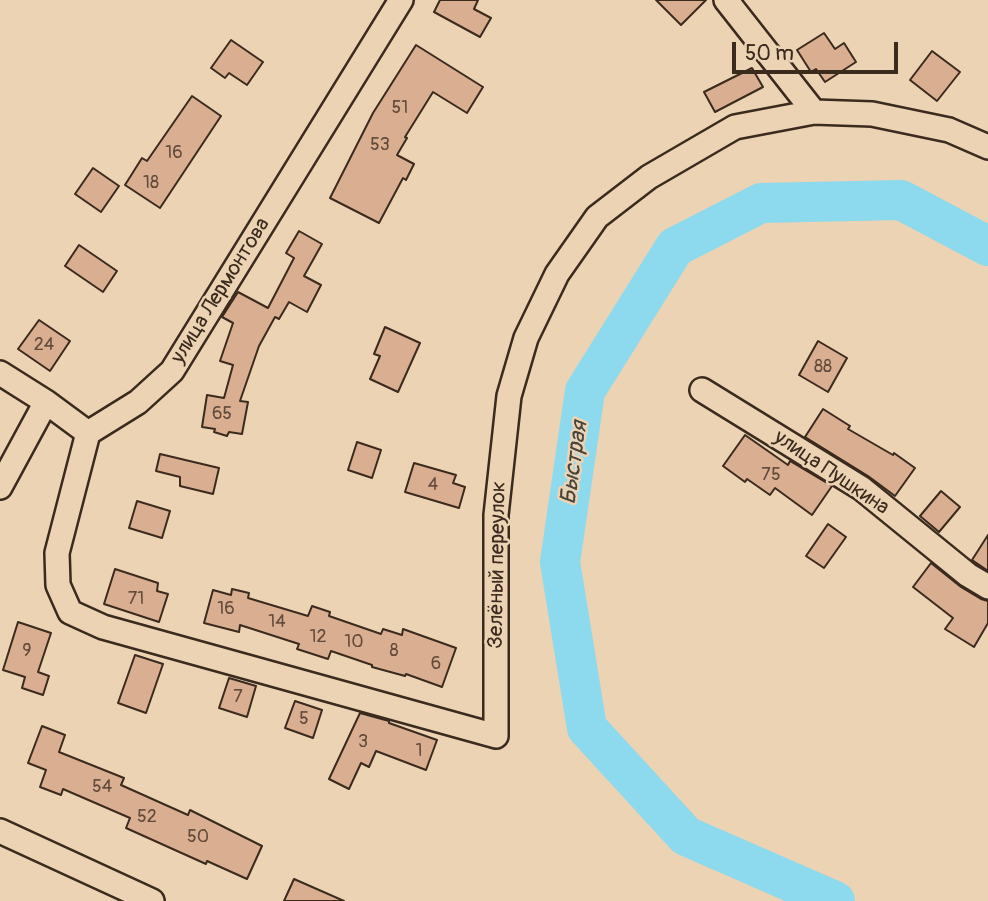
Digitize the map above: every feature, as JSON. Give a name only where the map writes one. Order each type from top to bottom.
[{"type":"street","name":"улица Лермонтова","points":[[88,433],[138,402],[172,371],[401,0]]},
{"type":"street","points":[[726,0],[814,112],[872,114],[949,130],[988,147]]},
{"type":"street","name":"Зелёный переулок","points":[[88,433],[57,553],[58,584],[71,612],[103,627],[496,736],[496,515],[509,396],[526,338],[557,274],[597,217],[649,177],[735,127],[814,112]]},
{"type":"street","points":[[0,373],[88,433]]},
{"type":"street","name":"улица Пушкина","points":[[702,390],[861,488],[968,575],[988,587]]},
{"type":"street","points":[[0,487],[46,402]]},
{"type":"street","points":[[0,831],[152,901]]},
{"type":"building","points":[[440,0],[478,0],[474,9],[491,18],[480,37],[434,12]]},
{"type":"building","points":[[656,0],[706,0],[681,25]]},
{"type":"building","points":[[824,33],[835,49],[844,43],[856,62],[825,82],[816,69],[811,72],[797,50]]},
{"type":"building","points":[[231,40],[263,62],[247,85],[229,73],[225,78],[211,68]]},
{"type":"building","points":[[416,45],[483,87],[467,113],[433,92],[397,155],[414,164],[406,180],[403,178],[379,223],[330,198],[373,113]]},
{"type":"building","points":[[932,51],[960,72],[937,101],[910,80]]},
{"type":"building","points":[[752,68],[763,87],[715,112],[704,92]]},
{"type":"building","points":[[192,96],[221,116],[160,208],[125,185],[142,158],[147,161]]},
{"type":"building","points":[[93,168],[119,186],[101,212],[75,194]]},
{"type":"building","points":[[299,231],[322,244],[304,276],[321,285],[307,312],[289,302],[279,319],[275,317],[259,346],[240,401],[248,402],[242,434],[229,432],[227,436],[214,432],[215,429],[202,427],[207,395],[224,398],[233,365],[220,361],[233,323],[222,317],[238,292],[268,308],[294,258],[286,253]]},
{"type":"building","points":[[79,245],[117,271],[103,292],[65,266]]},
{"type":"building","points":[[39,320],[70,341],[50,371],[18,349]]},
{"type":"building","points":[[385,327],[420,343],[398,392],[370,379],[380,356],[374,354]]},
{"type":"building","points":[[818,341],[847,358],[828,392],[799,375]]},
{"type":"building","points":[[823,409],[850,426],[848,429],[893,455],[894,453],[915,468],[895,496],[805,437]]},
{"type":"building","points":[[745,435],[788,465],[790,461],[832,486],[812,515],[775,488],[770,495],[723,466]]},
{"type":"building","points":[[357,442],[381,450],[372,478],[348,470]]},
{"type":"building","points":[[160,454],[219,468],[213,494],[180,486],[180,477],[156,471]]},
{"type":"building","points":[[414,463],[456,475],[453,483],[465,487],[459,508],[405,492]]},
{"type":"building","points":[[941,491],[960,507],[939,532],[920,516]]},
{"type":"building","points":[[137,501],[170,511],[162,538],[129,528]]},
{"type":"building","points":[[828,524],[846,537],[824,568],[806,556]]},
{"type":"building","points":[[988,535],[988,571],[972,560]]},
{"type":"building","points":[[931,563],[961,587],[988,601],[988,623],[974,647],[945,629],[953,618],[913,587]]},
{"type":"building","points":[[115,569],[158,583],[157,591],[168,594],[159,622],[104,604]]},
{"type":"building","points":[[232,589],[249,593],[248,598],[308,616],[312,606],[330,612],[329,616],[381,634],[383,629],[402,635],[403,629],[456,648],[442,687],[406,674],[405,676],[372,667],[331,651],[328,659],[297,649],[299,644],[240,625],[239,632],[204,623],[213,590],[231,595]]},
{"type":"building","points":[[18,622],[51,633],[38,672],[49,676],[43,695],[22,688],[25,677],[3,670]]},
{"type":"building","points":[[135,655],[163,664],[146,713],[118,703]]},
{"type":"building","points":[[229,678],[256,686],[247,717],[219,708]]},
{"type":"building","points":[[295,701],[322,710],[313,738],[285,728]]},
{"type":"building","points":[[360,713],[437,740],[426,770],[376,751],[369,767],[361,763],[349,789],[329,779]]},
{"type":"building","points":[[42,726],[65,735],[59,752],[124,778],[121,785],[188,815],[190,810],[262,846],[247,879],[207,861],[206,864],[126,828],[130,818],[63,789],[61,795],[40,787],[46,770],[28,763]]},
{"type":"building","points":[[294,879],[344,901],[284,901]]},
{"type":"waterway","name":"Быстрая","points":[[835,901],[686,836],[587,728],[560,562],[585,391],[675,247],[761,203],[901,200],[988,246]]}]
